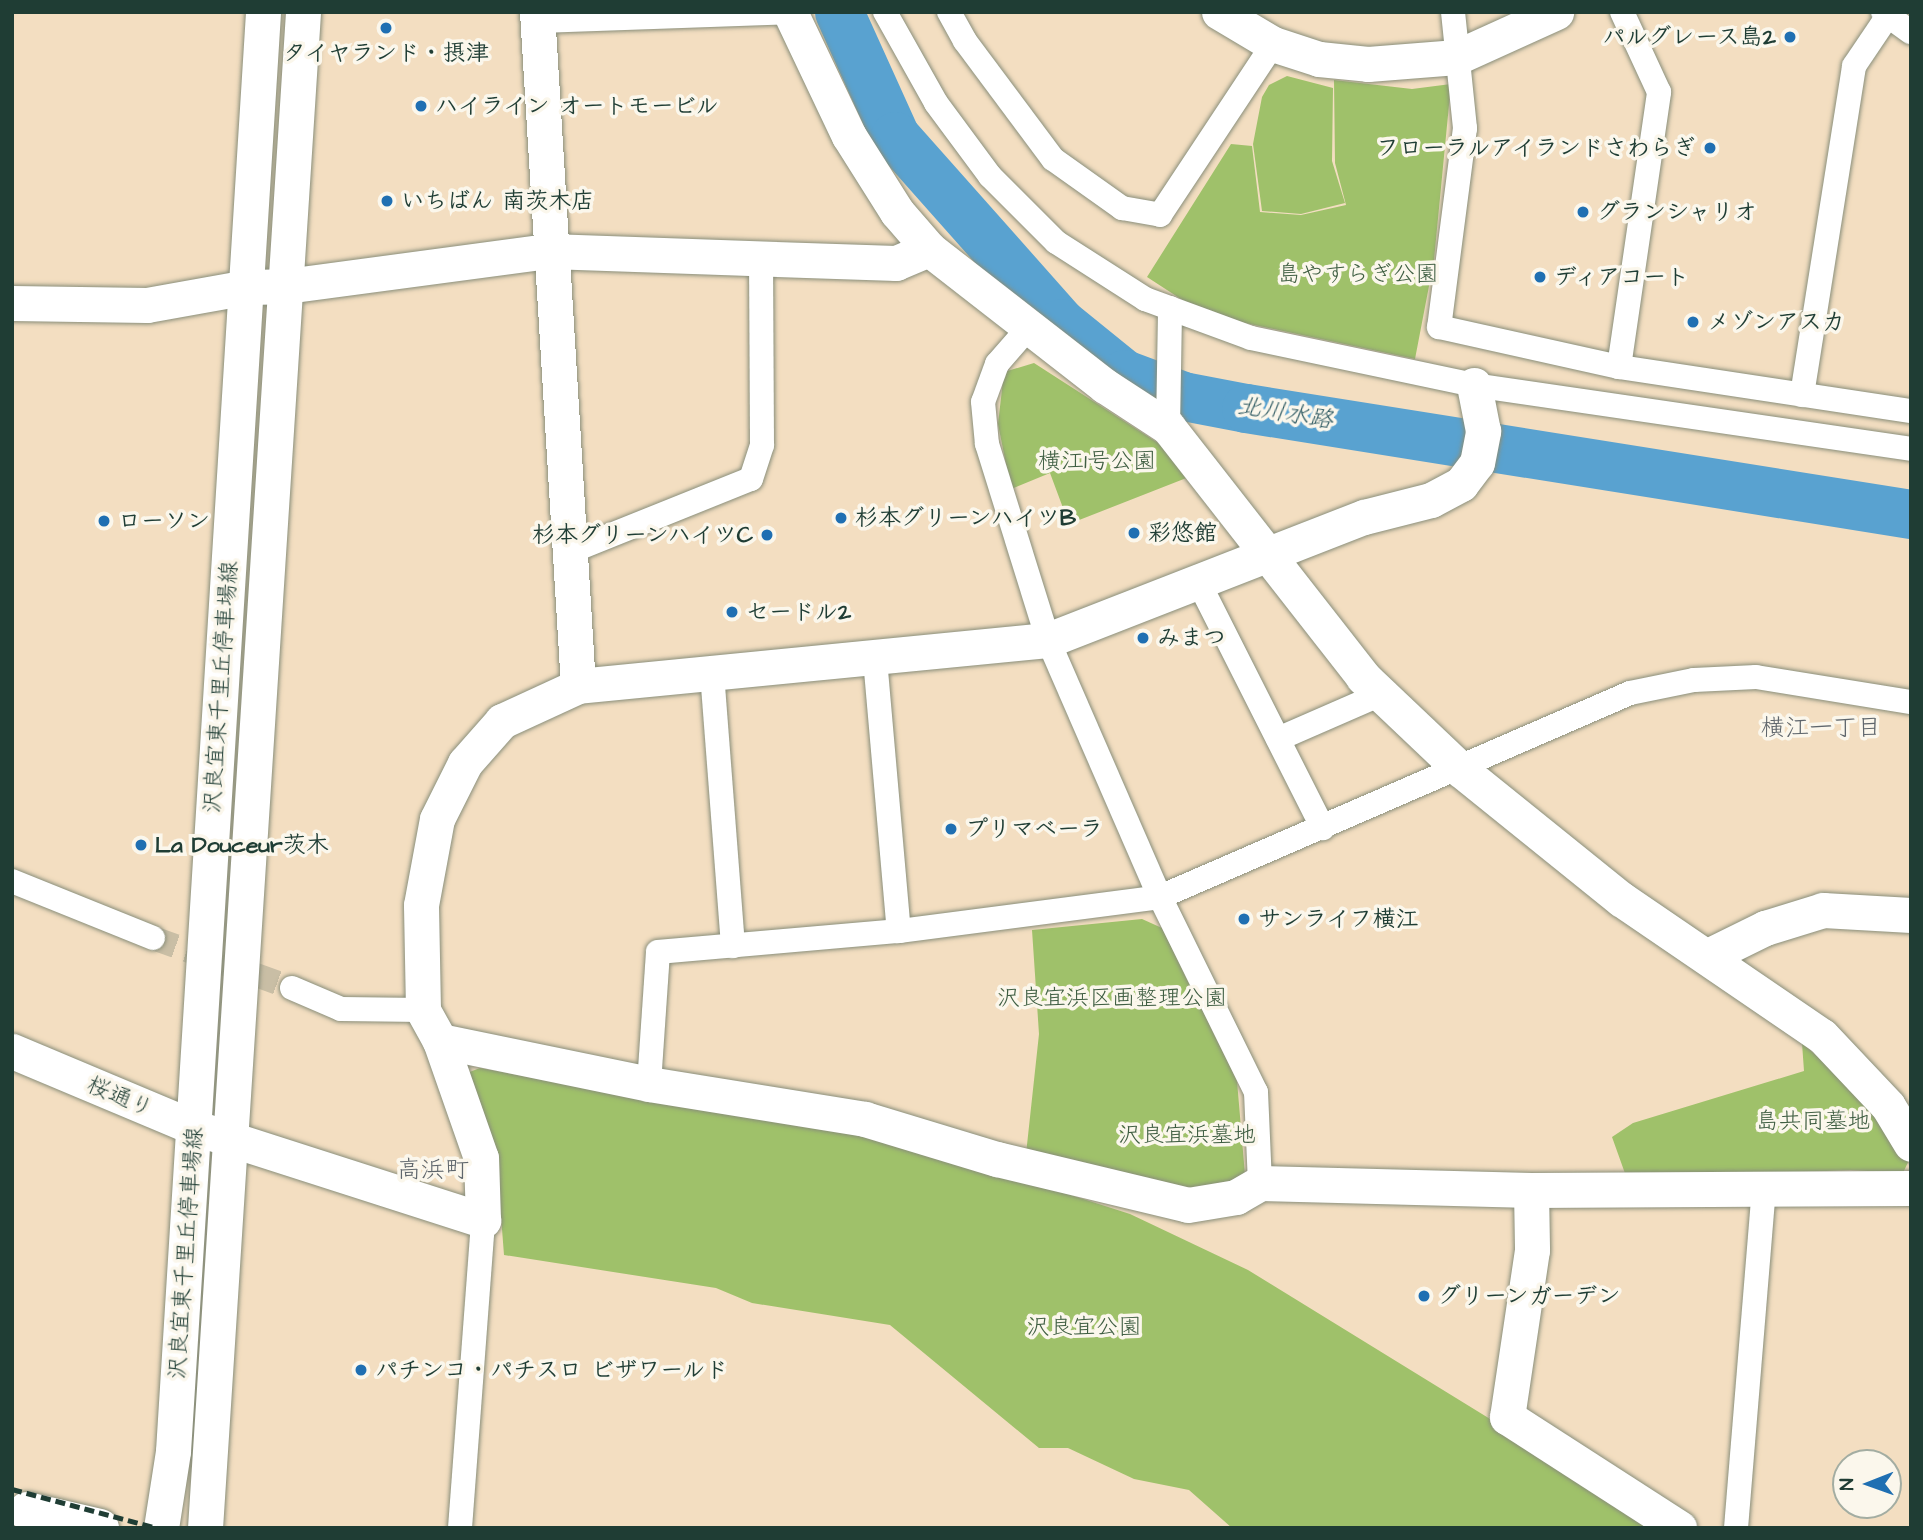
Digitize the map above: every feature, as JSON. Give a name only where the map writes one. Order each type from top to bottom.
[{"type":"main road","points":[[27,1511],[100,1528]]},
{"type":"street","name":"沢良宜東千里丘停車場線","points":[[161,1528],[173,1451],[263,12]]},
{"type":"street","name":"沢良宜東千里丘停車場線","points":[[205,1528],[303,12]]},
{"type":"street","points":[[578,686],[549,251],[537,17],[791,12],[849,136],[897,212],[929,249],[1105,386],[1168,427],[1266,555],[1381,694],[1461,769],[1621,899],[1822,1036],[1888,1106],[1911,1143]]},
{"type":"street","points":[[885,12],[936,103],[990,176],[1056,242],[1144,299],[1251,338],[1474,385],[1911,449]]},
{"type":"street","points":[[949,12],[965,41],[1053,159],[1122,208],[1160,215],[1273,44]]},
{"type":"street","points":[[1219,12],[1273,44],[1319,59],[1368,64],[1457,57],[1556,12]]},
{"type":"street","points":[[1453,12],[1465,128],[1439,327],[1619,367],[1911,411]]},
{"type":"street","points":[[1619,367],[1659,92],[1622,12]]},
{"type":"street","points":[[1802,396],[1854,66],[1885,15],[1911,32]]},
{"type":"street","points":[[12,303],[148,305],[247,287],[286,286],[549,251],[761,260],[896,262],[929,249]]},
{"type":"street","points":[[569,552],[751,479],[762,445],[761,260]]},
{"type":"street","points":[[1168,427],[1170,308]]},
{"type":"street","points":[[1030,326],[997,364],[984,402],[987,444],[1048,640],[1160,897],[1256,1092],[1260,1183]]},
{"type":"street","points":[[460,1528],[483,1220],[481,1158],[440,1041],[423,1010],[421,905],[438,819],[465,764],[502,721],[578,686],[1048,640],[1364,517],[1431,500],[1461,484],[1480,447],[1474,385]]},
{"type":"street","points":[[1198,581],[1323,828]]},
{"type":"street","points":[[875,659],[899,931]]},
{"type":"street","points":[[712,673],[733,946]]},
{"type":"street","points":[[649,1084],[658,952],[899,931],[1160,897],[1461,769],[1630,693],[1694,680],[1756,677],[1911,702]]},
{"type":"street","points":[[1278,740],[1381,694]]},
{"type":"street","points":[[12,881],[153,938]]},
{"type":"street","points":[[1708,956],[1765,928],[1823,910],[1911,915]]},
{"type":"street","points":[[292,988],[341,1009],[423,1010]]},
{"type":"street","points":[[440,1041],[649,1084],[866,1119],[997,1158],[1188,1205],[1236,1197],[1260,1183],[1531,1190],[1911,1188]]},
{"type":"street","name":"桜通り","points":[[12,1051],[229,1140],[483,1220]]},
{"type":"street","points":[[1736,1528],[1764,1189]]},
{"type":"street","points":[[1531,1190],[1532,1250],[1507,1417],[1679,1528]]},
{"type":"green space","points":[[1287,76],[1333,88],[1332,161],[1345,203],[1301,214],[1262,211],[1253,144],[1262,97],[1269,85]]},
{"type":"green space","name":"島やすらぎ公園","points":[[1334,80],[1412,89],[1451,84],[1434,260],[1415,359],[1231,320],[1187,303],[1147,277],[1231,144],[1252,146],[1260,212],[1301,215],[1346,205],[1335,163]]},
{"type":"green space","name":"横江1号公園","points":[[1034,363],[1172,452],[1194,475],[1069,524],[1050,473],[1011,489],[998,424],[1004,372]]},
{"type":"green space","name":"沢良宜浜区画整理公園","points":[[1142,919],[1162,928],[1237,1081],[1245,1175],[1236,1186],[1187,1192],[1026,1154],[1039,1034],[1032,930]]},
{"type":"green space","name":"島共同墓地","points":[[1802,1043],[1852,1087],[1909,1160],[1903,1173],[1850,1170],[1627,1179],[1612,1137],[1633,1123],[1804,1071]]},
{"type":"green space","name":"沢良宜公園","points":[[480,1068],[664,1102],[862,1128],[1130,1214],[1248,1270],[1495,1422],[1653,1528],[1232,1528],[1189,1490],[1134,1479],[1068,1448],[1039,1448],[890,1325],[752,1303],[716,1288],[504,1255],[497,1164],[467,1073]]},
{"type":"waterway","name":"北川水路","points":[[839,12],[895,136],[1061,323],[1124,374],[1183,396],[1246,408],[1911,514]]},
{"type":"tunnel","points":[[153,938],[292,988]]},
{"type":"railway","points":[[12,1489],[158,1528]]},
{"type":"place","name":"タイヤランド・摂津","points":[[386,28]]},
{"type":"place","name":"パルグレース島2","points":[[1790,37]]},
{"type":"place","name":"ハイライン オートモービル","points":[[421,106]]},
{"type":"place","name":"フローラルアイランドさわらぎ","points":[[1710,148]]},
{"type":"place","name":"いちばん 南茨木店","points":[[387,201]]},
{"type":"place","name":"グランシャリオ","points":[[1583,212]]},
{"type":"place","name":"ディアコート","points":[[1540,277]]},
{"type":"place","name":"メゾンアスカ","points":[[1693,322]]},
{"type":"place","name":"杉本グリーンハイツB","points":[[841,518]]},
{"type":"place","name":"ローソン","points":[[104,521]]},
{"type":"place","name":"彩悠館","points":[[1134,533]]},
{"type":"place","name":"杉本グリーンハイツC","points":[[767,535]]},
{"type":"place","name":"セードル2","points":[[732,612]]},
{"type":"place","name":"みまつ","points":[[1143,638]]},
{"type":"place","name":"プリマベーラ","points":[[951,829]]},
{"type":"place","name":"La Douceur茨木","points":[[141,845]]},
{"type":"place","name":"サンライフ横江","points":[[1244,919]]},
{"type":"place","name":"グリーンガーデン","points":[[1424,1296]]},
{"type":"place","name":"パチンコ・パチスロ ビザワールド","points":[[361,1370]]},
{"type":"district","name":"横江一丁目","points":[[1821,729]]},
{"type":"district","name":"高浜町","points":[[433,1171]]},
{"type":"park label","name":"沢良宜浜墓地","points":[[1187,1135]]}]
